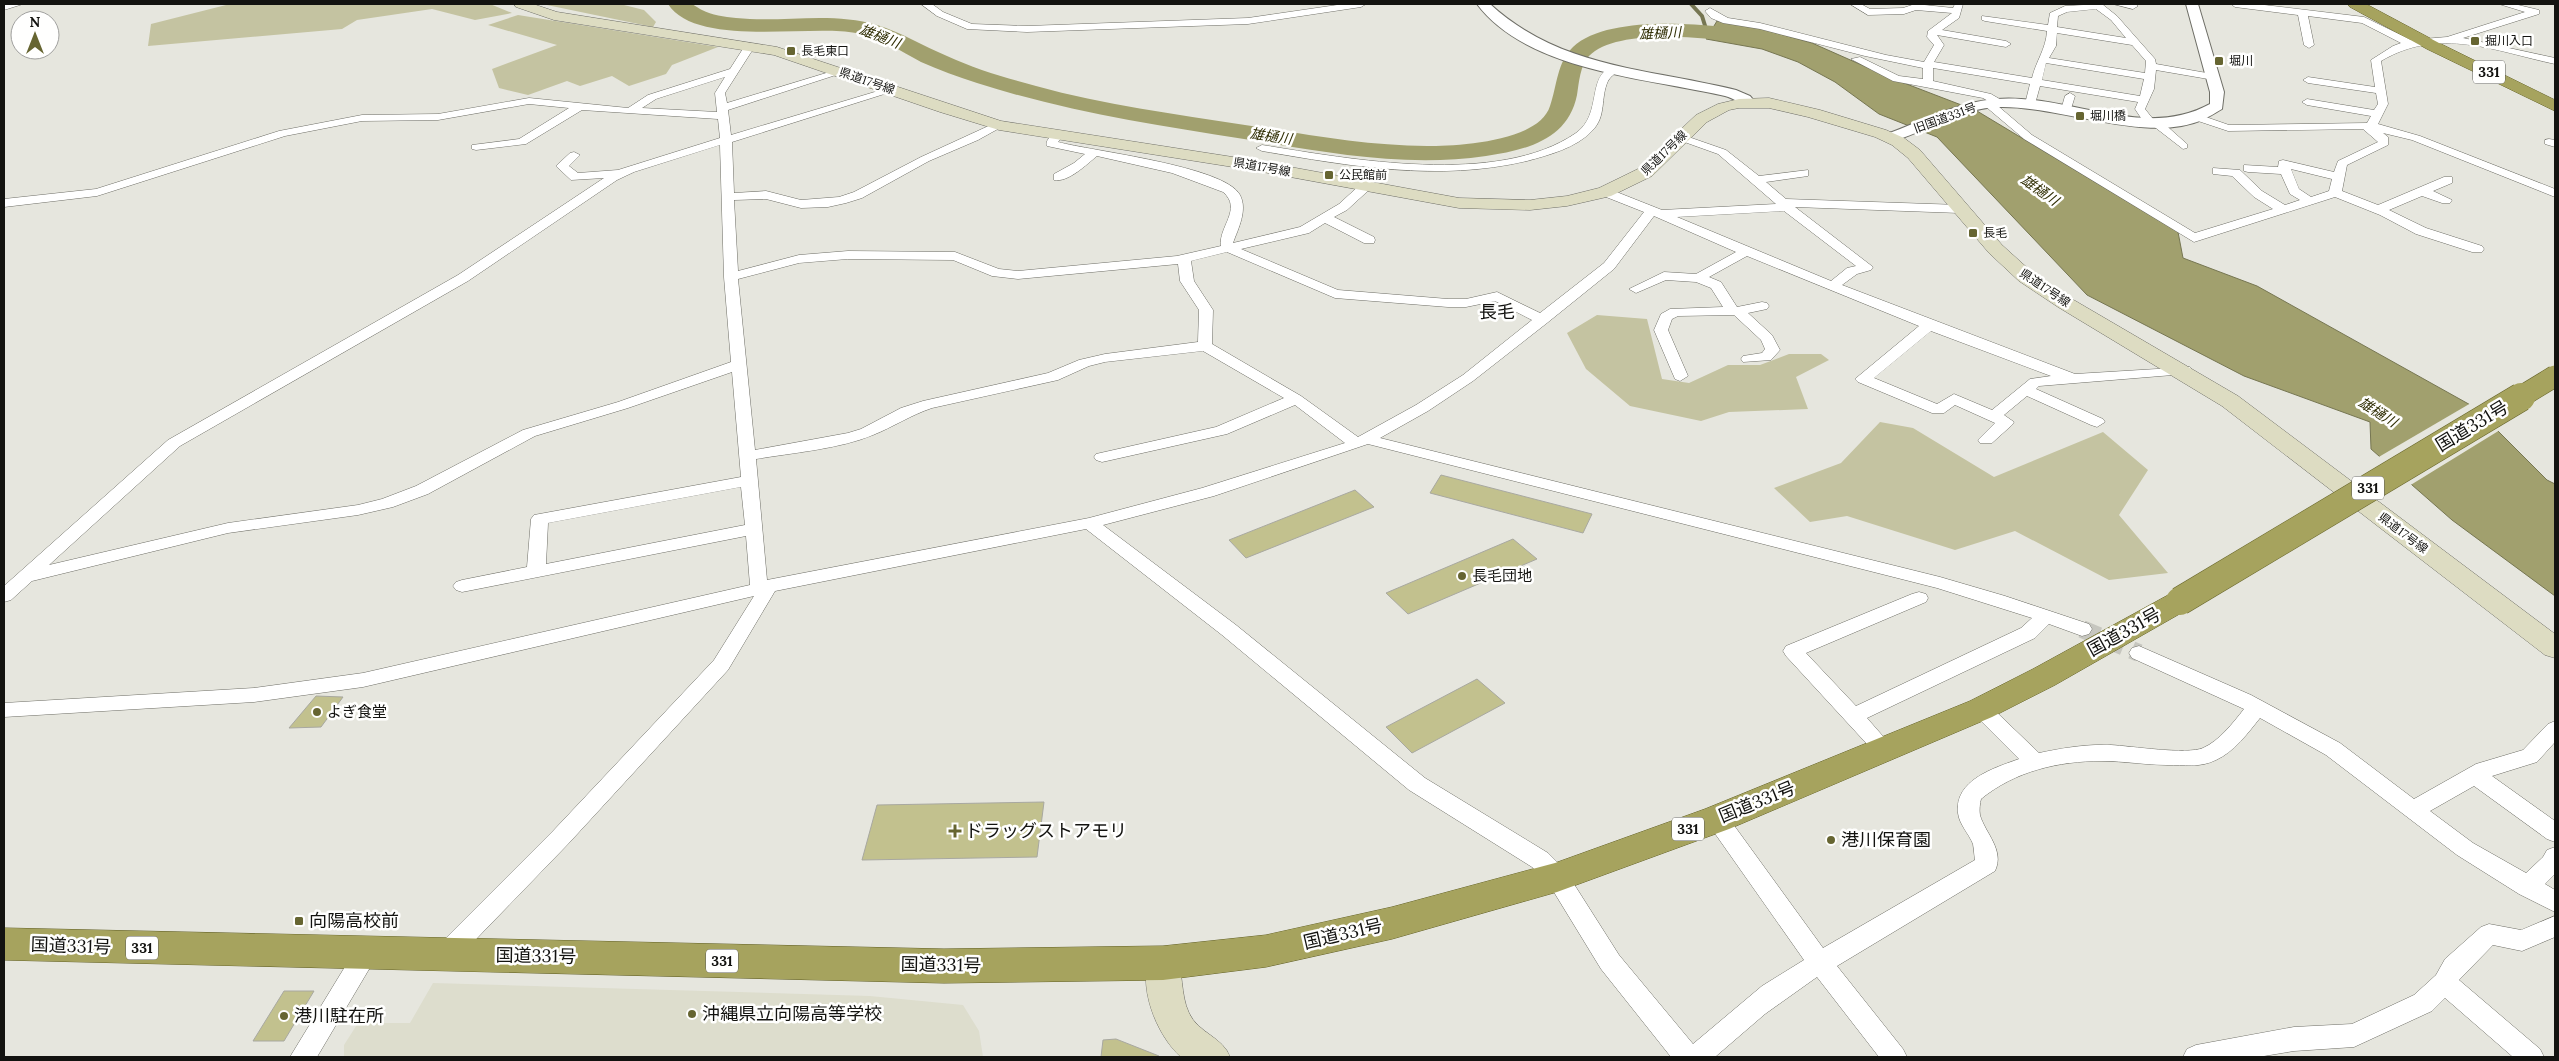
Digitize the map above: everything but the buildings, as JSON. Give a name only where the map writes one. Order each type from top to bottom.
[{"type":"highway","name":"331","points":[[2355,4],[2416,42],[2555,106]]},
{"type":"highway","name":"国道331号","points":[[4,944],[366,954],[446,954],[954,966],[1163,963],[1290,947],[1392,922],[1557,877],[1717,819],[1981,709],[2044,677],[2180,601],[2555,376]]},
{"type":"main road","name":"県道17号線","points":[[522,4],[554,16],[584,22],[750,46],[794,56],[946,109],[999,125],[1252,164],[1458,203],[1496,206],[1549,203],[1605,192],[1637,178],[1693,126],[1724,108],[1749,103],[1794,107],[1901,134],[1914,155],[1990,244],[2028,278],[2078,310],[2185,370],[2230,401],[2555,648]]},
{"type":"main road","points":[[1163,963],[1167,1006],[1173,1020],[1184,1039],[1212,1057]]},
{"type":"street","points":[[4,7],[18,4]]},
{"type":"street","points":[[926,4],[940,14],[970,27],[1027,29],[1248,21],[1361,4]]},
{"type":"street","points":[[1483,4],[1510,28],[1539,44],[1613,70],[1731,93],[1745,99],[1749,103]]},
{"type":"street","points":[[1855,4],[1868,12],[1904,11],[1915,7],[1958,8],[1956,16],[1933,31],[1932,37],[1939,45],[1928,65],[1928,83]]},
{"type":"street","points":[[2118,4],[2132,6]]},
{"type":"street","points":[[2192,4],[2217,92],[2217,106],[2199,118]]},
{"type":"street","points":[[2235,4],[2364,20],[2416,42]]},
{"type":"street","points":[[2369,127],[2379,114],[2383,104],[2376,60],[2385,54],[2416,42],[2449,39],[2536,12],[2502,4]]},
{"type":"street","points":[[2030,104],[2037,77],[2051,46],[2053,15],[2065,9],[2097,5],[2114,18],[2151,61],[2149,89],[2140,109],[2183,146]]},
{"type":"street","points":[[1710,11],[1719,19],[1781,31],[1906,64],[1928,65]]},
{"type":"street","points":[[2302,12],[2309,45]]},
{"type":"street","points":[[1985,18],[2144,53]]},
{"type":"street","points":[[1933,31],[2006,44]]},
{"type":"street","points":[[2051,33],[2133,42]]},
{"type":"street","points":[[2449,39],[2555,61]]},
{"type":"street","points":[[1829,45],[1890,76],[1928,83],[1988,103],[2028,137],[2194,238],[2334,193],[2378,210],[2421,231],[2477,249]]},
{"type":"street","points":[[446,954],[561,837],[721,665],[764,587],[754,529],[731,277],[726,140],[720,93],[750,46]]},
{"type":"street","points":[[1893,56],[1928,65],[1997,76],[2037,77],[2144,100]]},
{"type":"street","points":[[2045,56],[2149,72],[2214,77]]},
{"type":"street","points":[[2045,56],[2088,56]]},
{"type":"street","points":[[1262,148],[1403,168],[1474,167],[1521,159],[1559,147],[1589,129],[1597,118],[1603,80],[1613,70]]},
{"type":"street","points":[[630,112],[652,97],[733,71]]},
{"type":"street","points":[[4,204],[97,192],[283,133],[353,119],[438,117],[487,110],[528,101],[630,112],[723,112],[840,72]]},
{"type":"street","points":[[1988,103],[1997,76]]},
{"type":"street","points":[[2308,80],[2381,91]]},
{"type":"street","points":[[2119,84],[2149,89]]},
{"type":"street","points":[[2066,110],[2075,85]]},
{"type":"street","points":[[574,154],[562,166],[575,177],[624,172],[892,90]]},
{"type":"street","points":[[2308,102],[2379,114]]},
{"type":"street","name":"旧国道331号","points":[[1901,134],[1988,103],[2030,104],[2110,118],[2153,122],[2199,118]]},
{"type":"street","points":[[476,147],[522,142],[580,106]]},
{"type":"street","points":[[2199,118],[2228,128],[2369,127],[2416,138],[2555,193]]},
{"type":"street","points":[[728,197],[766,195],[801,204],[828,204],[858,195],[925,159],[999,125]]},
{"type":"street","points":[[2334,193],[2342,163],[2384,143],[2382,137],[2369,127]]},
{"type":"street","points":[[1058,135],[1051,144],[1094,152],[1207,179],[1229,190],[1234,195],[1237,213],[1226,243],[1228,248],[1335,294],[1448,303],[1466,303],[1496,296],[1542,320]]},
{"type":"street","points":[[1680,137],[1722,152],[1785,205],[1866,267],[1852,271],[1833,286]]},
{"type":"street","points":[[1058,177],[1078,166],[1094,152]]},
{"type":"street","points":[[2310,201],[2294,191],[2284,171],[2283,164],[2339,177]]},
{"type":"street","points":[[2248,168],[2284,171]]},
{"type":"street","points":[[2217,171],[2236,173],[2258,194],[2283,209]]},
{"type":"street","points":[[4,596],[174,443],[463,278],[624,172]]},
{"type":"street","points":[[1756,180],[1804,173]]},
{"type":"street","points":[[2378,210],[2448,180]]},
{"type":"street","points":[[731,277],[799,259],[848,255],[955,256],[997,273],[1018,276],[1137,265],[1184,258],[1304,230],[1326,218],[1366,186]]},
{"type":"street","points":[[1605,192],[1658,212],[1833,286],[2071,378]]},
{"type":"street","points":[[2420,192],[2446,200]]},
{"type":"street","points":[[4,710],[254,694],[364,680],[764,587],[1089,523],[1208,492],[1362,442],[1422,408],[1468,378],[1609,266],[1644,220],[1658,212],[1785,205],[1960,209]]},
{"type":"street","points":[[1326,218],[1369,240]]},
{"type":"street","points":[[1698,278],[1747,251]]},
{"type":"street","points":[[1184,258],[1187,281],[1206,310],[1205,346]]},
{"type":"street","points":[[1636,289],[1664,276],[1698,278],[1716,285],[1735,310],[1767,338],[1773,350],[1766,357],[1748,359]]},
{"type":"street","points":[[1680,376],[1661,330],[1666,317],[1675,312],[1735,310],[1762,306]]},
{"type":"street","points":[[1931,324],[1863,379],[1938,410],[1954,399],[2006,422],[1986,440]]},
{"type":"street","points":[[747,456],[850,437],[867,432],[907,411],[928,404],[1053,377],[1091,361],[1205,346],[1296,399],[1362,442],[1940,583],[2082,629]]},
{"type":"street","points":[[25,577],[228,528],[358,510],[387,504],[422,490],[529,433],[623,405],[739,364]]},
{"type":"street","points":[[1994,416],[2035,382],[2185,370]]},
{"type":"street","points":[[2026,390],[2097,422]]},
{"type":"street","points":[[1102,457],[1221,431],[1296,399]]},
{"type":"street","points":[[536,572],[540,519],[750,480]]},
{"type":"street","points":[[1089,523],[1229,630],[1417,784],[1540,860],[1557,877],[1610,962],[1687,1057]]},
{"type":"street","points":[[462,586],[754,529]]},
{"type":"street","points":[[1885,750],[1794,651],[1919,598]]},
{"type":"street","points":[[1854,715],[2028,633],[2046,616]]},
{"type":"street","points":[[2139,653],[2257,707],[2332,749],[2465,848],[2555,902]]},
{"type":"street","points":[[1697,1057],[1748,1012],[1793,977],[1987,864],[1984,845],[1969,814],[1970,795],[1983,783],[2002,772],[2035,762],[2102,753],[2148,758],[2208,755],[2235,732],[2257,707]]},
{"type":"street","points":[[1981,709],[2035,762]]},
{"type":"street","points":[[2413,810],[2484,770],[2530,756],[2555,729]]},
{"type":"street","points":[[2476,775],[2555,833]]},
{"type":"street","points":[[1717,819],[1820,963],[1894,1057]]},
{"type":"street","points":[[2528,886],[2552,864],[2555,856]]},
{"type":"street","points":[[2196,1057],[2294,1039],[2354,1035],[2423,1003],[2445,983],[2454,967],[2490,934],[2522,941],[2555,926]]},
{"type":"street","points":[[303,1057],[366,954]]},
{"type":"street","points":[[2445,983],[2531,1057]]},
{"type":"shaded area","name":"沖縄県立向陽高等学校","points":[[433,983],[870,996],[963,1005],[979,1031],[983,1057],[344,1057],[344,1045],[358,1023],[410,1023]]},
{"type":"green space","points":[[230,4],[490,4],[512,13],[475,20],[432,9],[357,20],[342,29],[148,46],[151,24]]},
{"type":"green space","points":[[542,4],[620,4],[644,10],[656,22],[653,27]]},
{"type":"green space","points":[[518,15],[718,47],[672,65],[666,74],[629,86],[612,76],[580,86],[567,81],[528,95],[499,88],[492,69],[557,45],[488,25]]},
{"type":"green space","points":[[1597,315],[1647,319],[1662,379],[1689,383],[1728,365],[1760,365],[1789,354],[1821,354],[1829,360],[1796,377],[1808,409],[1729,412],[1701,421],[1630,406],[1586,369],[1567,333]]},
{"type":"green space","points":[[1880,422],[1913,428],[1994,477],[2103,432],[2148,470],[2119,515],[2168,573],[2109,580],[2015,531],[1955,550],[1847,516],[1810,522],[1774,488],[1841,463]]},
{"type":"water","points":[[1717,21],[1762,29],[1812,43],[1891,78],[1977,111],[2178,232],[2183,258],[2257,286],[2474,407],[2547,480],[2555,484],[2555,596],[2452,520],[2371,449],[2370,422],[2244,376],[2087,295],[1937,137],[1879,114],[1835,82],[1798,62],[1762,49],[1706,39]]},
{"type":"pier","points":[[2471,403],[2500,430],[2409,486],[2377,458]]},
{"type":"waterway","name":"雄樋川","points":[[678,4],[696,15],[716,22],[739,25],[834,24],[866,28],[966,72],[1027,91],[1088,106],[1304,142],[1397,153],[1428,154],[1489,148],[1509,144],[1538,133],[1554,121],[1560,113],[1571,70],[1580,52],[1594,42],[1614,35],[1667,30],[1722,33],[1763,39]]},
{"type":"waterway","points":[[1691,4],[1702,16],[1707,32]]},
{"type":"tunnel","points":[[2082,629],[2139,653]]},
{"type":"place","name":"掘川入口","points":[[2475,41]]},
{"type":"place","name":"長毛東口","points":[[791,51]]},
{"type":"place","name":"堀川","points":[[2219,61]]},
{"type":"place","name":"堀川橋","points":[[2080,116]]},
{"type":"place","name":"公民館前","points":[[1329,175]]},
{"type":"place","name":"長毛","points":[[1973,233]]},
{"type":"place","name":"長毛団地","points":[[1462,576]]},
{"type":"place","name":"よぎ食堂","points":[[317,712]]},
{"type":"place","name":"ドラッグストアモリ","points":[[955,831]]},
{"type":"place","name":"港川保育園","points":[[1831,840]]},
{"type":"place","name":"向陽高校前","points":[[299,921]]},
{"type":"place","name":"沖縄県立向陽高等学校","points":[[692,1014]]},
{"type":"place","name":"港川駐在所","points":[[284,1016]]},
{"type":"district","name":"長毛","points":[[1497,312]]}]
